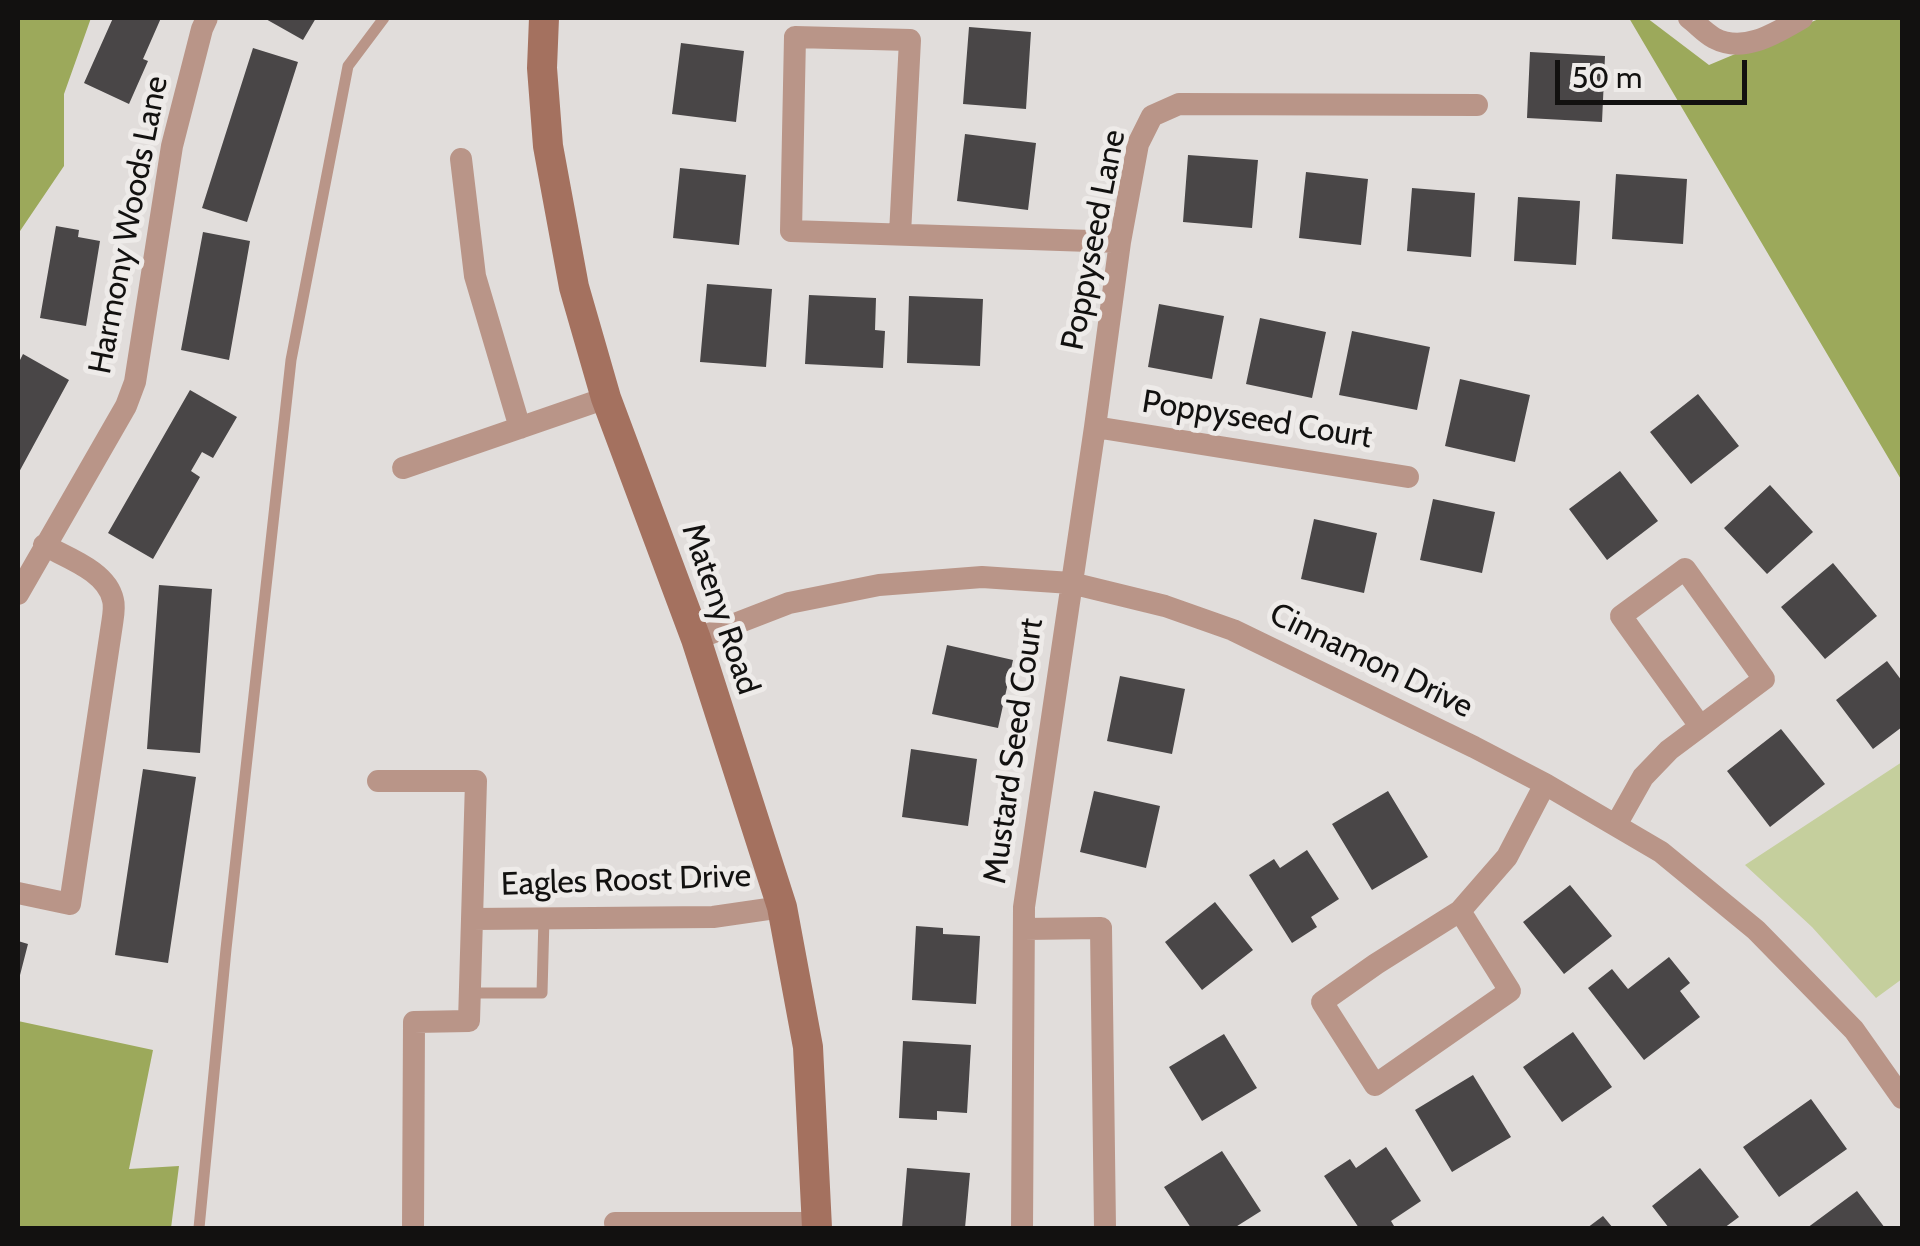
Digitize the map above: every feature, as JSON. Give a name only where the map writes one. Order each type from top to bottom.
[{"type":"street","name":"Harmony Woods Lane","points":[[18,594],[126,406],[135,382],[172,146],[208,18]]},
{"type":"street","name":"Mateny Road","points":[[544,18],[542,68],[548,146],[574,287],[606,398],[696,639],[782,907],[808,1047],[817,1226]]},
{"type":"street","points":[[1689,18],[1714,38],[1736,45],[1769,37],[1802,18]]},
{"type":"street","points":[[900,234],[910,40],[795,37],[791,230],[900,234],[1120,242]]},
{"type":"street","name":"Poppyseed Lane","points":[[1071,583],[1120,242],[1138,144],[1152,116],[1179,104],[1478,105]]},
{"type":"street","points":[[460,160],[474,276],[520,428]]},
{"type":"street","points":[[403,468],[606,398]]},
{"type":"street","name":"Poppyseed Court","points":[[1095,427],[1408,477]]},
{"type":"street","points":[[18,893],[70,904],[114,601],[106,583],[44,545]]},
{"type":"street","points":[[1616,826],[1643,777],[1669,750],[1764,679],[1684,568],[1620,616],[1700,726]]},
{"type":"street","name":"Cinnamon Drive","points":[[696,639],[788,603],[879,584],[982,576],[1071,583],[1165,606],[1232,630],[1474,747],[1661,852],[1756,930],[1854,1030],[1902,1098]]},
{"type":"street","name":"Mustard Seed Court","points":[[1022,1228],[1024,907],[1071,583]]},
{"type":"street","name":"Eagles Roost Drive","points":[[378,781],[476,781],[470,993]]},
{"type":"street","points":[[1460,911],[1510,991],[1376,1085],[1322,1002],[1460,911],[1507,857],[1544,784]]},
{"type":"street","name":"Eagles Roost Drive","points":[[472,919],[713,917],[782,907]]},
{"type":"street","name":"Mustard Seed Court","points":[[1024,928],[1101,928],[1105,1228]]},
{"type":"street","points":[[413,1228],[414,1022],[468,1021],[470,993]]},
{"type":"street","points":[[614,1222],[817,1226]]},
{"type":"lane","points":[[200,1228],[290,360],[348,66],[384,18]]},
{"type":"lane","points":[[470,993],[542,993],[544,918]]},
{"type":"green space","points":[[18,18],[91,18],[64,94],[64,166],[18,234]]},
{"type":"green space","points":[[1629,18],[1647,18],[1709,65],[1821,18],[1902,18],[1902,481]]},
{"type":"green space","points":[[1902,762],[1902,979],[1876,998],[1812,927],[1745,865]]},
{"type":"green space","points":[[18,1021],[153,1050],[129,1169],[179,1166],[171,1228],[18,1228]]},
{"type":"building","points":[[113,18],[161,18],[129,104],[84,83]]},
{"type":"building","points":[[264,18],[316,18],[303,40]]},
{"type":"building","points":[[969,27],[1031,32],[1026,109],[963,104]]},
{"type":"building","points":[[681,43],[744,51],[736,122],[672,114]]},
{"type":"building","points":[[253,48],[298,62],[247,222],[202,208]]},
{"type":"building","points":[[1530,52],[1605,56],[1602,122],[1527,118]]},
{"type":"building","points":[[965,134],[1036,143],[1028,210],[957,201]]},
{"type":"building","points":[[1188,155],[1258,160],[1252,228],[1183,222]]},
{"type":"building","points":[[680,168],[746,175],[739,245],[673,238]]},
{"type":"building","points":[[1306,172],[1368,179],[1361,245],[1299,238]]},
{"type":"building","points":[[1616,174],[1687,179],[1683,244],[1612,239]]},
{"type":"building","points":[[1412,188],[1475,193],[1471,257],[1407,251]]},
{"type":"building","points":[[1518,197],[1580,201],[1576,265],[1514,261]]},
{"type":"building","points":[[56,226],[79,230],[78,237],[100,241],[86,326],[40,318]]},
{"type":"building","points":[[203,232],[250,241],[229,360],[181,350]]},
{"type":"building","points":[[707,284],[772,289],[766,367],[700,362]]},
{"type":"building","points":[[809,295],[876,298],[875,330],[885,331],[883,368],[805,364]]},
{"type":"building","points":[[909,296],[983,299],[980,366],[907,363]]},
{"type":"building","points":[[1159,304],[1224,316],[1212,379],[1148,367]]},
{"type":"building","points":[[1260,318],[1326,332],[1312,398],[1246,384]]},
{"type":"building","points":[[1352,331],[1430,347],[1417,410],[1339,395]]},
{"type":"building","points":[[23,354],[69,380],[18,474],[18,364]]},
{"type":"building","points":[[1460,379],[1530,395],[1515,462],[1445,446]]},
{"type":"building","points":[[190,390],[237,417],[213,458],[202,452],[191,471],[200,477],[153,559],[108,533]]},
{"type":"building","points":[[1698,394],[1739,446],[1691,484],[1650,432]]},
{"type":"building","points":[[1620,471],[1658,521],[1607,560],[1569,509]]},
{"type":"building","points":[[1770,485],[1813,532],[1767,574],[1724,528]]},
{"type":"building","points":[[1433,499],[1495,512],[1482,573],[1420,560]]},
{"type":"building","points":[[1314,519],[1377,533],[1364,593],[1301,579]]},
{"type":"building","points":[[1833,563],[1877,616],[1825,659],[1781,607]]},
{"type":"building","points":[[159,585],[212,589],[200,753],[147,749]]},
{"type":"building","points":[[947,645],[1013,660],[998,728],[932,714]]},
{"type":"building","points":[[1887,661],[1902,681],[1902,727],[1873,749],[1836,700]]},
{"type":"building","points":[[1120,676],[1185,689],[1172,754],[1107,741]]},
{"type":"building","points":[[1781,729],[1825,784],[1770,827],[1727,771]]},
{"type":"building","points":[[911,749],[977,759],[968,826],[902,817]]},
{"type":"building","points":[[143,769],[196,777],[168,963],[115,955]]},
{"type":"building","points":[[1094,791],[1160,806],[1146,868],[1080,852]]},
{"type":"building","points":[[1388,791],[1428,857],[1372,890],[1332,824]]},
{"type":"building","points":[[1307,850],[1339,899],[1311,917],[1317,927],[1292,943],[1249,875],[1274,859],[1280,868]]},
{"type":"building","points":[[1570,885],[1612,936],[1564,974],[1523,922]]},
{"type":"building","points":[[1215,902],[1253,950],[1202,990],[1165,942]]},
{"type":"building","points":[[916,926],[943,928],[943,934],[980,936],[976,1004],[912,1000]]},
{"type":"building","points":[[18,941],[28,944],[19,979],[18,979]]},
{"type":"building","points":[[1669,957],[1690,983],[1680,991],[1700,1017],[1644,1060],[1588,988],[1612,969],[1628,989]]},
{"type":"building","points":[[1573,1032],[1612,1087],[1562,1122],[1523,1067]]},
{"type":"building","points":[[1224,1034],[1257,1088],[1202,1121],[1169,1067]]},
{"type":"building","points":[[903,1041],[971,1045],[967,1113],[937,1111],[937,1120],[899,1118]]},
{"type":"building","points":[[1473,1075],[1511,1137],[1452,1172],[1415,1110]]},
{"type":"building","points":[[1811,1099],[1847,1149],[1779,1197],[1743,1147]]},
{"type":"building","points":[[1386,1147],[1421,1201],[1391,1221],[1394,1226],[1390,1228],[1359,1228],[1324,1176],[1350,1159],[1356,1168]]},
{"type":"building","points":[[1222,1151],[1261,1211],[1234,1228],[1191,1228],[1164,1187]]},
{"type":"building","points":[[907,1168],[970,1173],[965,1228],[902,1228]]},
{"type":"building","points":[[1700,1168],[1739,1217],[1724,1228],[1669,1228],[1652,1206]]},
{"type":"building","points":[[1857,1191],[1885,1228],[1807,1228]]},
{"type":"building","points":[[1603,1216],[1613,1228],[1587,1228]]}]
